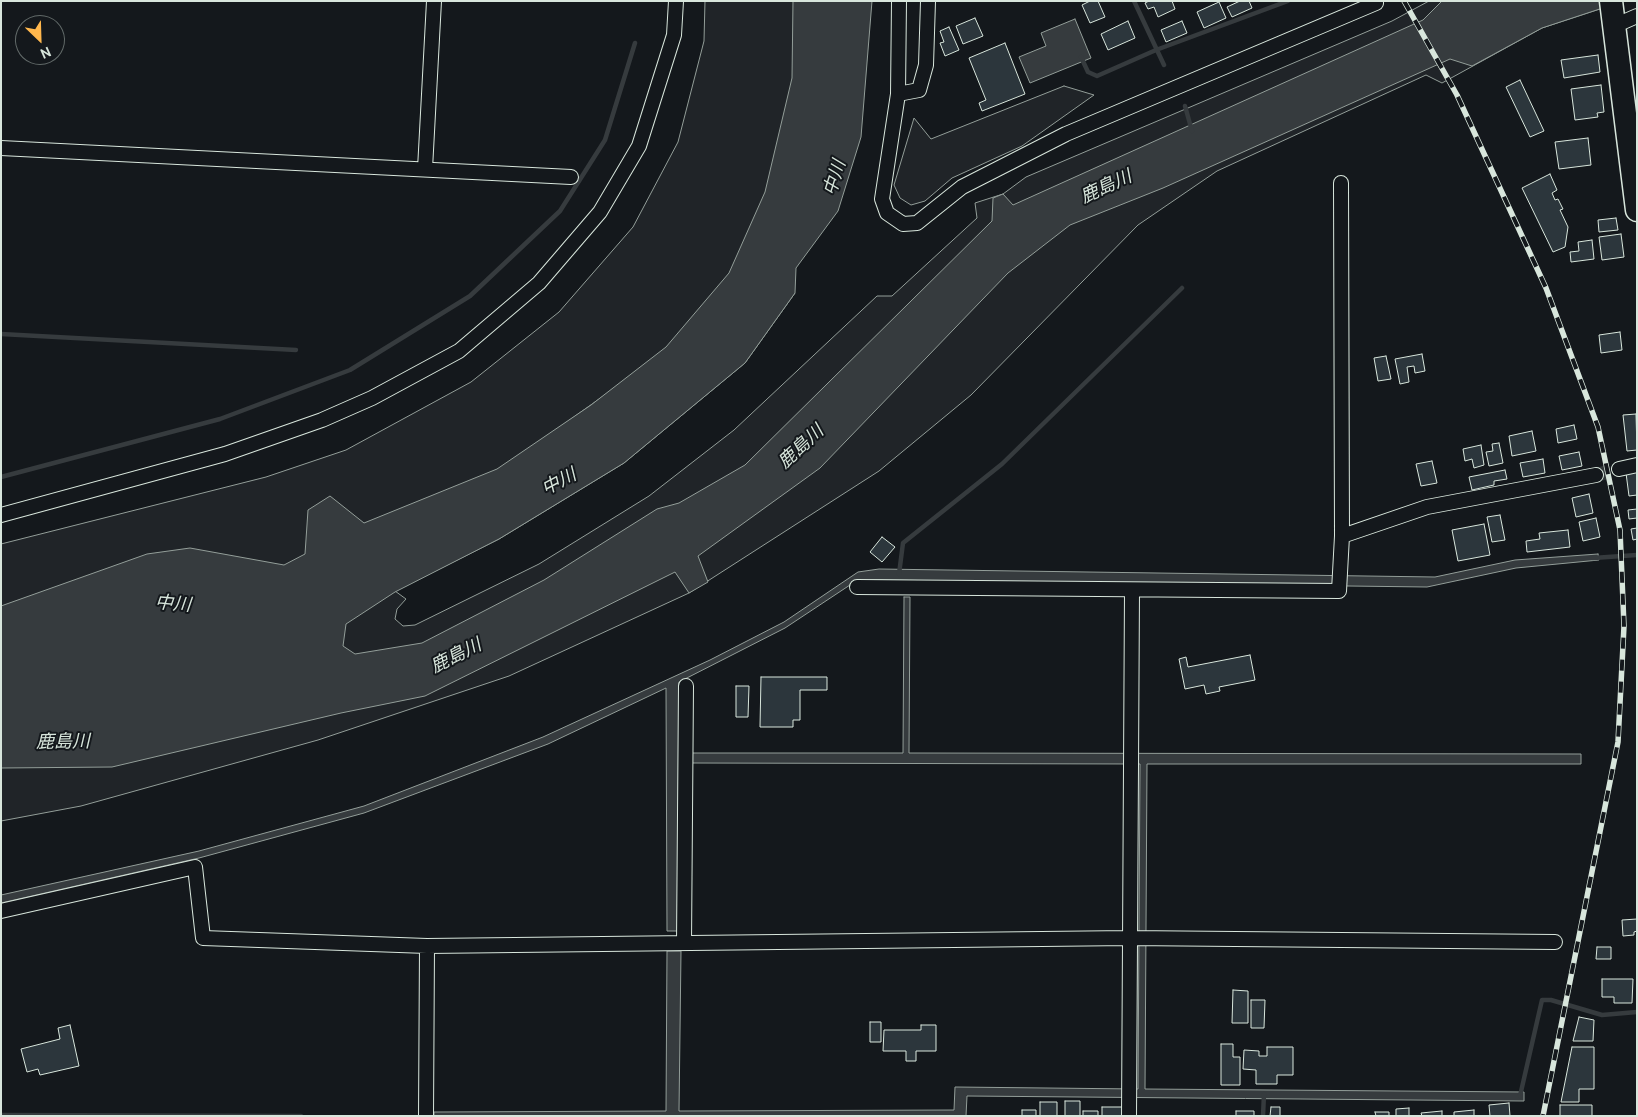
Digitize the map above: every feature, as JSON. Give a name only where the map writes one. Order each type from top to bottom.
[{"type":"highway","points":[[1611,1],[1637,210]]},
{"type":"street","points":[[425,170],[434,1]]},
{"type":"street","points":[[1,515],[225,454],[313,423],[372,398],[459,352],[539,283],[600,212],[639,146],[674,35],[676,1]]},
{"type":"street","points":[[899,1],[898,94],[882,199],[887,213],[903,224],[917,223],[962,187],[1066,134],[1376,3]]},
{"type":"street","points":[[898,94],[920,90],[926,65],[928,1]]},
{"type":"street","points":[[1614,26],[1637,16]]},
{"type":"street","points":[[1,148],[571,177]]},
{"type":"street","points":[[857,587],[1339,592],[1342,536],[1342,184]]},
{"type":"street","points":[[1619,469],[1637,465]]},
{"type":"street","points":[[1342,536],[1427,507],[1596,475]]},
{"type":"street","points":[[1129,1116],[1132,591]]},
{"type":"street","points":[[684,943],[686,686]]},
{"type":"street","points":[[1,911],[195,867],[203,938],[427,946],[1130,938],[1555,942]]},
{"type":"street","points":[[426,1113],[427,946]]},
{"type":"shaded area","points":[[705,1],[826,1],[761,283],[359,571],[1,634],[1,544],[266,477],[346,450],[471,382],[559,312],[633,227],[678,142],[704,41]]},
{"type":"shaded area","points":[[1429,1],[1500,1],[1022,216],[763,470],[408,667],[257,637],[795,293],[745,363],[624,463],[499,539],[395,591],[406,599],[397,609],[395,619],[403,626],[415,625],[539,564],[649,496],[734,430],[877,296],[892,296],[977,218],[975,203],[1003,194],[1026,177],[1392,21]]},
{"type":"shaded area","points":[[1624,1],[1542,28],[1442,83],[1426,75],[1217,171],[1138,225],[971,395],[879,471],[689,593],[509,676],[318,740],[81,806],[1,821],[1,753],[418,692],[656,560],[1069,213],[1500,26]]},
{"type":"shaded area","points":[[1064,86],[1094,95],[1022,146],[952,178],[925,201],[911,205],[900,198],[894,185],[914,118],[931,139]]},
{"type":"water","points":[[793,1],[872,1],[861,137],[838,211],[796,268],[795,293],[745,363],[624,463],[499,539],[395,592],[346,624],[343,646],[355,654],[422,643],[544,580],[657,509],[679,503],[745,465],[992,221],[993,198],[1003,194],[1013,205],[1423,20],[1442,1],[1624,1],[1542,28],[1472,66],[1450,59],[1163,188],[1070,225],[1008,273],[820,468],[698,556],[708,582],[689,593],[675,572],[425,696],[341,713],[112,767],[1,768],[1,606],[147,554],[190,548],[284,565],[305,554],[308,510],[330,496],[364,523],[497,469],[591,405],[666,347],[729,273],[765,192],[792,78]]},
{"type":"water","points":[[1075,19],[1091,58],[1030,83],[1019,57],[1046,46],[1041,33]]},
{"type":"water","points":[[1598,554],[1599,560],[1516,568],[1427,587],[856,581],[785,628],[679,682],[679,931],[667,931],[666,688],[548,744],[364,813],[199,858],[1,903],[1,895],[199,851],[364,806],[543,737],[710,660],[784,622],[858,572],[879,569],[1435,577],[1515,560]]},
{"type":"water","points":[[904,597],[910,597],[909,753],[1581,754],[1581,764],[1147,764],[1145,1089],[1524,1092],[1524,1101],[967,1096],[966,1116],[434,1116],[434,1112],[666,1111],[667,951],[681,951],[679,1111],[954,1110],[955,1087],[1138,1089],[1140,764],[692,763],[692,753],[903,753]]},
{"type":"building","points":[[1090,1],[1098,1],[1105,17],[1090,23],[1082,5]]},
{"type":"building","points":[[1149,1],[1172,1],[1175,9],[1158,17],[1154,7],[1148,9],[1145,3]]},
{"type":"building","points":[[1240,1],[1249,1],[1252,8],[1232,17],[1227,7]]},
{"type":"building","points":[[1219,2],[1226,18],[1204,28],[1197,12]]},
{"type":"building","points":[[975,18],[983,36],[963,44],[956,26]]},
{"type":"building","points":[[1128,21],[1135,38],[1108,50],[1101,34]]},
{"type":"building","points":[[1182,21],[1187,33],[1166,42],[1161,30]]},
{"type":"building","points":[[949,27],[959,50],[945,56],[940,43],[944,42],[940,31]]},
{"type":"building","points":[[1005,43],[1025,94],[982,111],[979,103],[986,100],[969,58]]},
{"type":"building","points":[[1598,55],[1600,72],[1564,78],[1561,60]]},
{"type":"building","points":[[1520,80],[1544,131],[1530,137],[1506,87]]},
{"type":"building","points":[[1601,85],[1604,112],[1597,113],[1598,117],[1575,120],[1571,89]]},
{"type":"building","points":[[1588,138],[1591,165],[1559,169],[1555,142]]},
{"type":"building","points":[[1550,174],[1557,190],[1552,193],[1555,200],[1558,199],[1563,209],[1560,210],[1568,227],[1565,247],[1553,252],[1522,188]]},
{"type":"building","points":[[1616,218],[1618,230],[1599,232],[1598,220]]},
{"type":"building","points":[[1621,234],[1624,257],[1602,260],[1599,237]]},
{"type":"building","points":[[1592,240],[1594,259],[1571,262],[1570,252],[1579,251],[1578,242]]},
{"type":"building","points":[[1620,332],[1622,350],[1601,353],[1599,335]]},
{"type":"building","points":[[1422,354],[1425,371],[1415,373],[1414,366],[1407,367],[1409,382],[1400,384],[1395,359]]},
{"type":"building","points":[[1386,356],[1391,379],[1378,381],[1374,358]]},
{"type":"building","points":[[1636,414],[1637,450],[1627,451],[1623,415]]},
{"type":"building","points":[[1574,425],[1577,439],[1558,443],[1556,429]]},
{"type":"building","points":[[1532,431],[1536,451],[1512,456],[1509,436]]},
{"type":"building","points":[[1499,443],[1503,463],[1489,466],[1486,452],[1493,451],[1492,444]]},
{"type":"building","points":[[1481,445],[1484,465],[1474,468],[1472,459],[1465,461],[1463,449]]},
{"type":"building","points":[[1579,452],[1582,466],[1562,470],[1559,456]]},
{"type":"building","points":[[1543,459],[1545,473],[1523,477],[1520,463]]},
{"type":"building","points":[[1432,461],[1437,483],[1421,486],[1416,464]]},
{"type":"building","points":[[1505,470],[1507,479],[1494,481],[1494,485],[1472,490],[1469,477]]},
{"type":"building","points":[[1637,472],[1637,495],[1629,496],[1626,473]]},
{"type":"building","points":[[1589,494],[1593,513],[1576,517],[1572,498]]},
{"type":"building","points":[[1637,509],[1637,518],[1629,519],[1628,510]]},
{"type":"building","points":[[1500,515],[1505,540],[1492,542],[1487,517]]},
{"type":"building","points":[[1596,518],[1600,537],[1583,541],[1579,522]]},
{"type":"building","points":[[1484,524],[1490,555],[1458,561],[1452,530]]},
{"type":"building","points":[[1637,528],[1637,539],[1633,540],[1631,529]]},
{"type":"building","points":[[1568,530],[1570,547],[1527,552],[1526,541],[1540,539],[1539,533]]},
{"type":"building","points":[[882,537],[895,547],[882,562],[870,552]]},
{"type":"building","points":[[1250,655],[1255,680],[1219,687],[1220,691],[1206,694],[1204,685],[1185,689],[1179,659],[1186,657],[1188,667]]},
{"type":"building","points":[[761,677],[827,677],[827,690],[800,690],[800,720],[793,720],[793,727],[760,727]]},
{"type":"building","points":[[736,686],[749,686],[748,717],[736,717]]},
{"type":"building","points":[[1637,919],[1637,931],[1634,932],[1634,935],[1623,936],[1622,920]]},
{"type":"building","points":[[1597,947],[1611,947],[1611,959],[1596,959]]},
{"type":"building","points":[[1602,979],[1633,979],[1632,1003],[1614,1003],[1614,997],[1602,997]]},
{"type":"building","points":[[1233,990],[1248,991],[1248,1023],[1232,1023]]},
{"type":"building","points":[[1251,1000],[1265,1000],[1264,1028],[1251,1028]]},
{"type":"building","points":[[1579,1017],[1594,1020],[1593,1041],[1573,1041]]},
{"type":"building","points":[[870,1022],[881,1022],[881,1042],[870,1042]]},
{"type":"building","points":[[70,1025],[79,1066],[40,1075],[38,1069],[27,1072],[21,1049],[60,1039],[58,1028]]},
{"type":"building","points":[[921,1025],[936,1025],[936,1051],[916,1051],[916,1061],[906,1061],[906,1051],[883,1051],[884,1030],[921,1030]]},
{"type":"building","points":[[1221,1044],[1233,1044],[1233,1057],[1240,1057],[1240,1085],[1221,1085]]},
{"type":"building","points":[[1267,1047],[1293,1047],[1293,1075],[1277,1075],[1277,1084],[1256,1084],[1256,1070],[1243,1069],[1244,1050],[1259,1051],[1259,1056],[1267,1056]]},
{"type":"building","points":[[1572,1047],[1594,1047],[1594,1089],[1579,1089],[1579,1102],[1561,1102]]},
{"type":"building","points":[[1065,1101],[1080,1101],[1080,1116],[1065,1116]]},
{"type":"building","points":[[1040,1102],[1057,1102],[1057,1116],[1040,1116]]},
{"type":"building","points":[[1509,1103],[1510,1116],[1490,1116],[1489,1105]]},
{"type":"building","points":[[1560,1105],[1592,1105],[1592,1116],[1560,1116]]},
{"type":"building","points":[[1102,1107],[1124,1107],[1124,1116],[1102,1116]]},
{"type":"building","points":[[1271,1107],[1280,1107],[1280,1116],[1270,1116]]},
{"type":"building","points":[[1409,1108],[1409,1116],[1396,1116],[1396,1109]]},
{"type":"building","points":[[1022,1110],[1036,1110],[1036,1116],[1022,1116]]},
{"type":"building","points":[[1474,1110],[1474,1116],[1454,1116],[1454,1112]]},
{"type":"building","points":[[1083,1111],[1098,1111],[1098,1116],[1083,1116]]},
{"type":"building","points":[[1236,1111],[1254,1111],[1254,1116],[1236,1116]]},
{"type":"building","points":[[1442,1111],[1442,1116],[1422,1116],[1421,1113]]},
{"type":"building","points":[[1375,1112],[1389,1112],[1389,1116],[1376,1116]]},
{"type":"waterway","points":[[1134,1],[1164,65]]},
{"type":"waterway","points":[[1081,57],[1088,72],[1097,76],[1156,50],[1288,1]]},
{"type":"waterway","points":[[1,477],[220,419],[350,370],[470,296],[560,211],[605,140],[635,43]]},
{"type":"waterway","points":[[1185,106],[1192,131]]},
{"type":"waterway","points":[[899,574],[903,543],[1002,464],[1182,288]]},
{"type":"waterway","points":[[1,334],[296,350]]},
{"type":"waterway","points":[[1593,558],[1637,555]]},
{"type":"waterway","points":[[1520,1096],[1542,1000],[1551,1000],[1602,1015],[1637,1012]]},
{"type":"waterway","points":[[1263,1116],[1264,1094]]},
{"type":"waterway","points":[[1,1115],[301,1116]]},
{"type":"tunnel","points":[[1596,475],[1619,469]]},
{"type":"railway","points":[[1404,1],[1457,95],[1546,288],[1598,427],[1620,530],[1624,626],[1618,742],[1543,1116]]},
{"type":"water label","name":"中川","points":[[835,178]]},
{"type":"water label","name":"鹿島川","points":[[1106,187]]},
{"type":"water label","name":"鹿島川","points":[[801,447]]},
{"type":"water label","name":"中川","points":[[559,482]]},
{"type":"water label","name":"中川","points":[[173,604]]},
{"type":"water label","name":"鹿島川","points":[[456,656]]},
{"type":"water label","name":"鹿島川","points":[[63,742]]}]
